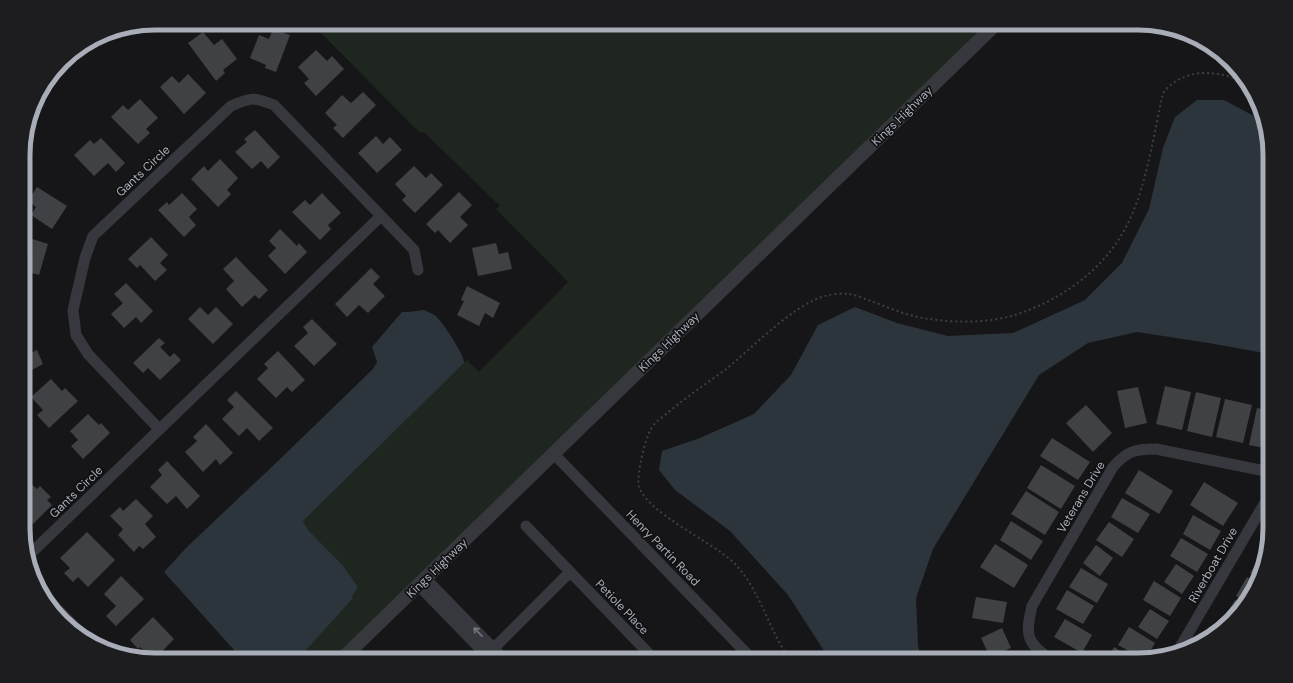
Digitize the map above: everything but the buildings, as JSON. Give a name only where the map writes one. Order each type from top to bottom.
[{"type":"street","name":"Kings Highway","points":[[349,653],[990,30]]},
{"type":"street","name":"Gants Circle","points":[[159,429],[88,354],[76,335],[73,310],[85,258],[93,236],[231,106],[246,99],[258,99],[274,105],[414,250],[418,270]]},
{"type":"street","name":"Gants Circle","points":[[32,552],[381,216]]},
{"type":"street","name":"Veterans Drive","points":[[1041,653],[1029,638],[1028,623],[1032,606],[1113,467],[1122,457],[1141,449],[1156,449],[1263,471]]},
{"type":"street","name":"Henry Partin Road","points":[[554,454],[746,653]]},
{"type":"street","name":"Riverboat Drive","points":[[1182,645],[1263,506]]},
{"type":"street","name":"Petiole Place","points":[[526,526],[648,653]]},
{"type":"street","points":[[491,653],[570,572]]},
{"type":"street","points":[[423,582],[487,653]]},
{"type":"path","points":[[786,653],[773,632],[758,596],[732,562],[699,537],[665,516],[645,497],[638,485],[639,467],[647,436],[652,427],[681,401],[727,368],[788,317],[811,301],[823,296],[850,294],[913,316],[956,321],[1003,318],[1015,315],[1056,298],[1068,291],[1099,266],[1118,241],[1131,218],[1145,176],[1163,93],[1169,86],[1194,74],[1208,72],[1217,73],[1237,79]]},
{"type":"shaded area","points":[[318,30],[982,30],[339,653],[303,653],[352,597],[303,521],[467,360],[479,372],[568,282],[496,209],[500,206],[425,133],[419,132]]},
{"type":"shaded area","points":[[1197,100],[1224,100],[1252,115],[1260,126],[1263,155],[1263,353],[1137,332],[1088,343],[1039,375],[933,549],[916,598],[918,646],[920,653],[825,653],[788,595],[730,531],[675,490],[659,470],[662,451],[700,438],[754,414],[791,375],[818,325],[855,307],[897,323],[948,336],[1013,333],[1085,300],[1122,263],[1149,209],[1163,148],[1175,117]]},
{"type":"shaded area","points":[[424,310],[436,316],[453,339],[461,353],[464,363],[303,521],[309,531],[344,567],[358,587],[352,596],[353,598],[303,653],[237,653],[164,572],[188,546],[373,369],[377,362],[372,347],[402,312]]}]
